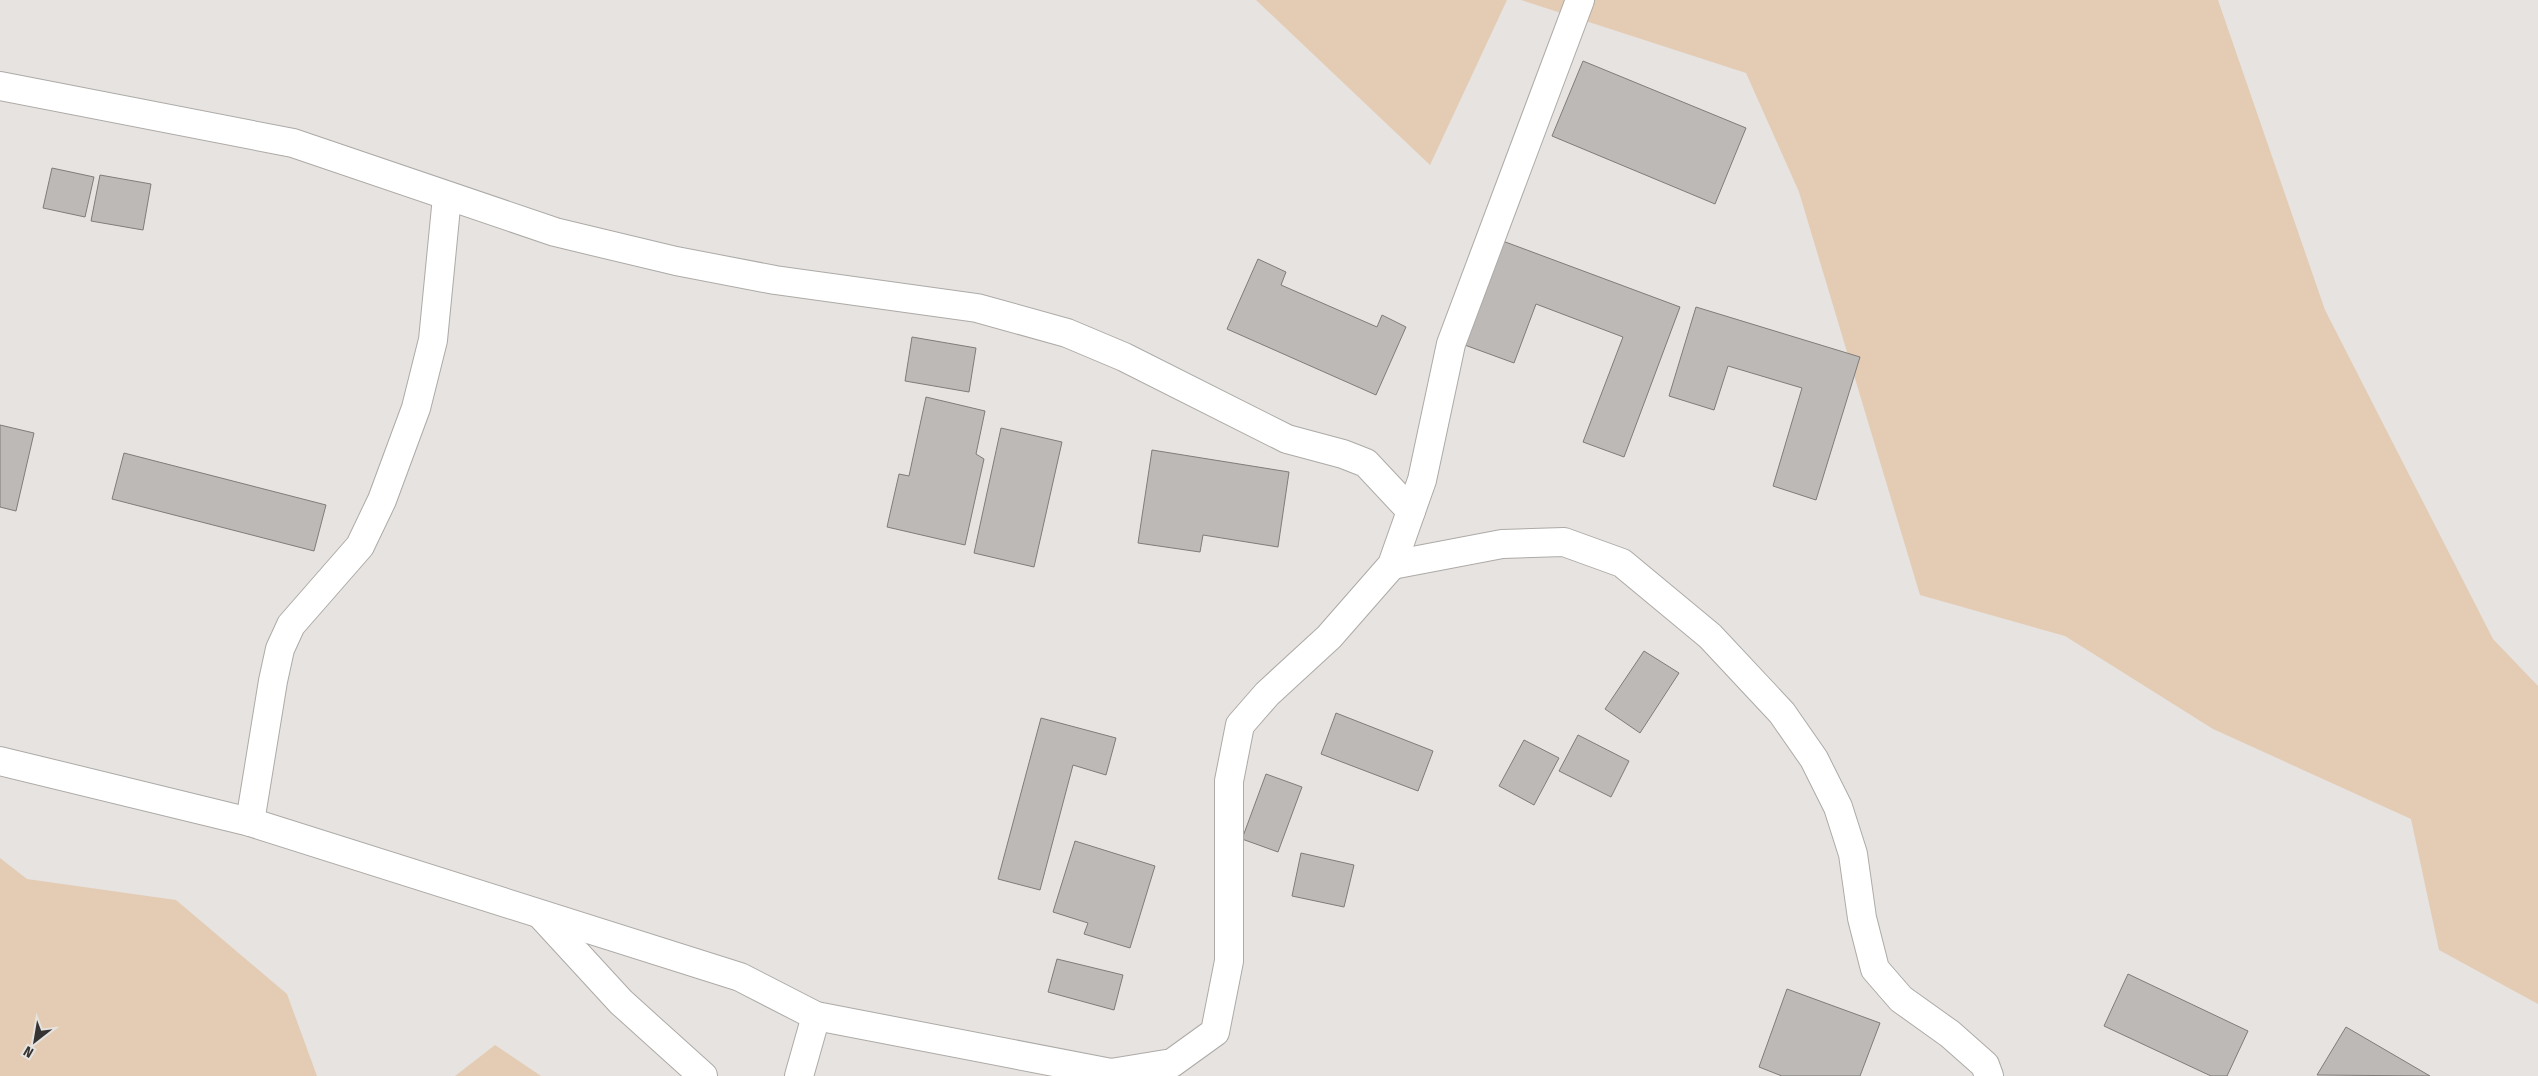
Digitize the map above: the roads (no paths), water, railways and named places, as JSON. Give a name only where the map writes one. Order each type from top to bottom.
[{"type":"street","points":[[0,761],[250,822],[740,977],[816,1016],[1111,1073],[1172,1063],[1215,1032],[1230,961],[1229,781],[1240,725],[1267,694],[1329,637],[1392,566],[1422,480],[1451,344],[1580,0]]},
{"type":"street","points":[[0,86],[293,143],[447,197],[555,232],[676,261],[775,280],[977,308],[1067,333],[1124,357],[1287,438],[1343,454],[1366,463],[1411,511]]},
{"type":"street","points":[[250,822],[273,680],[280,649],[290,626],[360,546],[382,500],[416,408],[433,340],[447,197]]},
{"type":"street","points":[[1392,566],[1502,544],[1564,542],[1622,563],[1710,636],[1782,713],[1814,758],[1838,807],[1853,854],[1862,918],[1875,969],[1901,999],[1950,1034],[1985,1065],[1989,1076]]},
{"type":"street","points":[[540,914],[621,1002],[703,1076]]},
{"type":"street","points":[[799,1076],[816,1016]]}]
